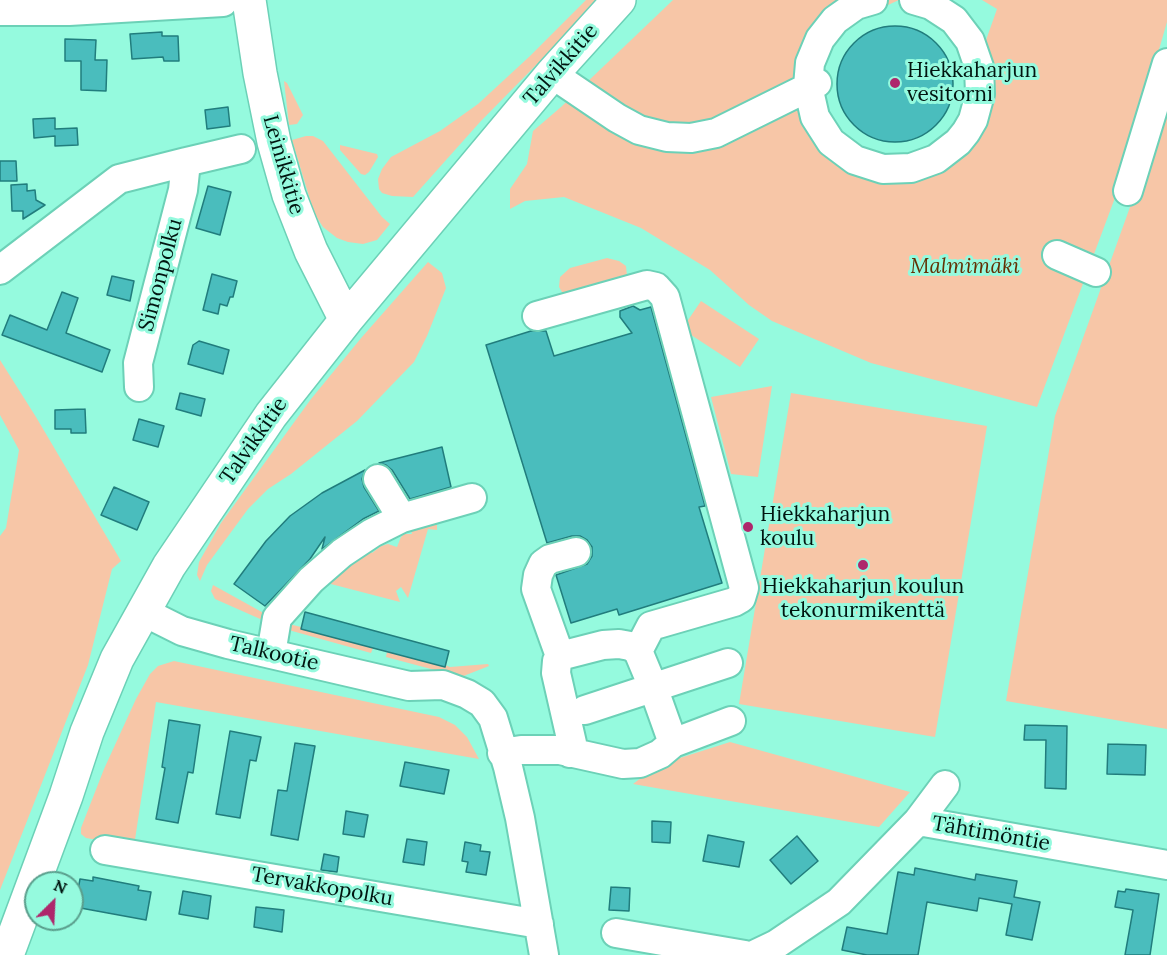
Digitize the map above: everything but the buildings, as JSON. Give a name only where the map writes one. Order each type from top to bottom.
[{"type":"main road","name":"Talvikkitie","points":[[7,955],[66,796],[87,732],[117,659],[142,611],[182,547],[271,415],[346,320],[552,74],[619,0]]},
{"type":"main road","name":"Leinikkitie","points":[[236,1],[260,73],[274,142],[289,195],[311,251],[346,320]]},
{"type":"street","points":[[873,0],[856,5],[836,20],[820,39],[810,63],[815,117],[831,142],[855,160],[884,169],[911,168],[936,159],[958,142],[973,120],[980,94],[979,67],[970,42],[954,20],[931,5],[914,0]]},
{"type":"street","points":[[0,11],[69,11],[236,1]]},
{"type":"street","points":[[1128,190],[1167,63]]},
{"type":"street","points":[[552,74],[617,118],[639,130],[668,137],[692,138],[716,133],[812,84]]},
{"type":"street","points":[[0,270],[119,179],[241,149]]},
{"type":"street","name":"Simonpolku","points":[[139,387],[138,363],[183,190],[186,162]]},
{"type":"street","points":[[1057,255],[1096,272]]},
{"type":"street","points":[[537,316],[647,285],[656,287],[665,297],[744,588],[741,598],[734,602],[651,626],[638,651]]},
{"type":"street","points":[[378,479],[402,518]]},
{"type":"street","points":[[271,654],[278,618],[311,580],[342,553],[372,533],[402,518],[472,498]]},
{"type":"street","points":[[560,656],[537,589],[538,575],[543,564],[550,559],[576,552]]},
{"type":"street","name":"Talkootie","points":[[142,611],[182,631],[409,686],[455,708],[473,722],[488,743],[502,753]]},
{"type":"street","points":[[570,753],[572,743],[556,673],[557,661],[560,656],[603,645],[620,644],[638,651],[673,743]]},
{"type":"street","points":[[585,710],[728,663]]},
{"type":"street","points":[[544,955],[520,818],[502,753],[521,750],[560,750],[623,764],[640,763],[660,754],[673,743],[731,721]]},
{"type":"street","points":[[918,821],[945,785]]},
{"type":"street","name":"Tähtimöntie","points":[[754,955],[775,945],[839,902],[918,821],[1167,866]]},
{"type":"street","name":"Tervakkopolku","points":[[105,850],[539,924]]},
{"type":"street","points":[[616,933],[745,955]]},
{"type":"green space","points":[[586,0],[600,0],[480,122],[413,197],[382,193],[378,179],[391,157],[440,131],[478,104]]},
{"type":"green space","name":"Malmimäki","points":[[673,0],[899,0],[854,17],[823,51],[817,96],[838,139],[897,164],[950,142],[997,9],[982,0],[1167,0],[1167,22],[1119,187],[1037,407],[871,363],[772,321],[749,305],[710,270],[641,228],[564,197],[525,201],[510,209],[510,189],[527,164],[533,131]]},
{"type":"green space","points":[[284,81],[303,115],[297,124],[289,125]]},
{"type":"green space","points":[[1167,104],[1167,729],[1006,701],[1055,416]]},
{"type":"green space","points":[[313,136],[323,141],[382,217],[390,224],[377,240],[363,244],[348,242],[337,238],[323,227],[314,213],[292,140]]},
{"type":"green space","points":[[340,145],[377,154],[378,157],[369,172],[365,175],[361,174],[340,150]]},
{"type":"green space","points":[[607,258],[619,261],[626,266],[627,276],[565,297],[559,287],[560,277],[570,268]]},
{"type":"green space","points":[[428,262],[442,273],[446,288],[414,362],[357,421],[291,474],[268,489],[248,509],[207,565],[200,581],[197,575],[199,562],[221,523],[311,399]]},
{"type":"green space","points":[[701,301],[759,339],[740,367],[682,329]]},
{"type":"green space","points":[[0,360],[121,561],[112,569],[88,665],[0,890],[0,536],[6,528],[19,450],[0,415]]},
{"type":"green space","points":[[772,386],[758,477],[731,474],[711,397]]},
{"type":"green space","name":"Hiekkaharjun koulun tekonurmikenttä","points":[[791,393],[987,426],[935,737],[739,704]]},
{"type":"green space","points":[[432,515],[437,524],[437,530],[428,529],[408,598],[401,587],[396,591],[400,602],[327,583],[366,542],[372,553],[388,544],[397,547],[404,534],[412,534],[408,521]]},
{"type":"green space","points":[[213,585],[269,616],[267,622],[215,599],[211,591]]},
{"type":"green space","points":[[285,623],[373,648],[371,653],[285,629]]},
{"type":"green space","points":[[387,652],[444,667],[445,665],[450,667],[488,664],[489,666],[461,677],[386,657]]},
{"type":"green space","points":[[174,661],[439,717],[455,725],[467,737],[479,759],[156,702],[134,846],[86,838],[81,834],[81,828],[104,769],[136,699],[150,674],[158,666]]},
{"type":"green space","points":[[730,742],[910,792],[879,827],[633,784],[658,765]]},
{"type":"place","name":"Hiekkaharjun vesitorni","points":[[895,83]]},
{"type":"place","name":"Hiekkaharjun koulu","points":[[748,527]]},
{"type":"place","name":"Hiekkaharjun koulun tekonurmikenttä","points":[[863,565]]}]
